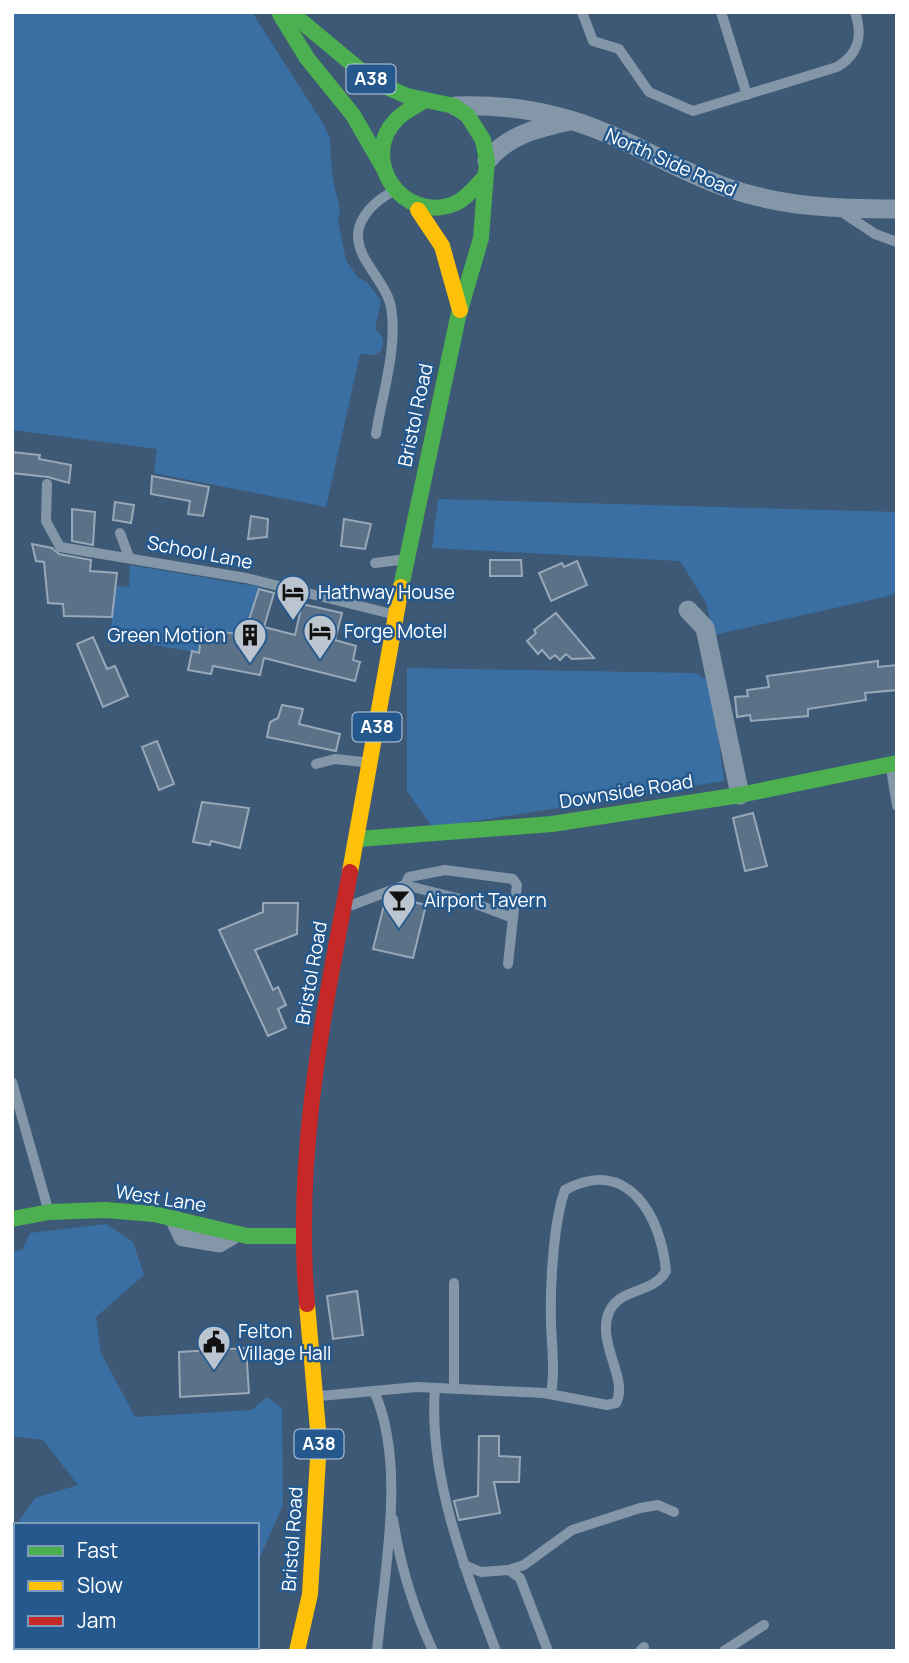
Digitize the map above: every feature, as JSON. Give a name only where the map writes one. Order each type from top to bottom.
[{"type":"main road","name":"A38","points":[[279,12],[307,58],[353,115],[383,167]]},
{"type":"main road","name":"A38","points":[[290,12],[366,76],[393,91],[425,100]]},
{"type":"main road","points":[[425,100],[454,106],[475,127],[486,169],[461,201],[436,210],[418,210],[393,191],[383,167],[382,148],[388,125],[409,106],[425,100]]},
{"type":"main road","name":"Bristol Road","points":[[297,1651],[310,1594],[319,1441],[302,1236],[304,1153],[323,1019],[358,839],[406,559],[460,310],[473,274],[481,238],[486,169]]},
{"type":"main road","name":"Bristol Road","points":[[418,210],[442,246],[460,310]]},
{"type":"main road","name":"Downside Road","points":[[358,839],[552,824],[740,795],[893,763]]},
{"type":"main road","name":"West Lane","points":[[12,1219],[49,1212],[105,1210],[175,1220]]},
{"type":"main road","points":[[235,1233],[269,1237],[302,1236]]},
{"type":"street","name":"North Side Road","points":[[454,106],[489,104],[571,121],[605,132],[727,188],[777,202],[837,209],[897,209]]},
{"type":"street","points":[[486,169],[501,146],[520,134],[571,121]]},
{"type":"street","points":[[688,610],[705,628],[740,795]]},
{"type":"street","points":[[175,1220],[183,1237],[219,1243],[235,1233]]},
{"type":"lane","points":[[582,12],[593,41],[619,49],[649,92],[693,111],[837,67],[850,59],[860,33],[855,12]]},
{"type":"lane","points":[[722,12],[747,95]]},
{"type":"lane","points":[[376,434],[392,321],[386,293],[364,256],[358,234],[367,213],[379,199],[393,191]]},
{"type":"lane","points":[[837,209],[875,234],[897,242]]},
{"type":"lane","name":"School Lane","points":[[47,484],[46,521],[60,547],[246,579],[396,615]]},
{"type":"lane","points":[[120,533],[129,557]]},
{"type":"lane","points":[[375,563],[406,559]]},
{"type":"lane","points":[[316,764],[335,758],[371,763]]},
{"type":"lane","points":[[893,763],[897,806]]},
{"type":"lane","points":[[405,885],[409,877],[445,870],[513,879],[517,885],[509,964]]},
{"type":"lane","points":[[345,908],[405,885],[468,901],[513,918]]},
{"type":"lane","points":[[12,1082],[49,1212]]},
{"type":"lane","points":[[316,1396],[454,1388],[551,1394],[607,1405],[616,1402],[621,1395],[608,1350],[609,1312],[616,1301],[661,1280],[666,1271],[659,1239],[646,1208],[634,1192],[619,1181],[601,1178],[582,1181],[565,1190],[558,1209],[551,1321],[554,1377],[551,1394]]},
{"type":"lane","points":[[454,1283],[454,1388]]},
{"type":"lane","points":[[435,1388],[432,1424],[464,1565],[496,1651]]},
{"type":"lane","points":[[374,1391],[388,1431],[390,1504],[377,1651]]},
{"type":"lane","points":[[390,1504],[398,1554],[417,1617],[433,1651]]},
{"type":"lane","points":[[464,1565],[481,1572],[509,1570],[524,1565],[572,1530],[640,1507],[658,1505],[674,1512]]},
{"type":"lane","points":[[509,1570],[520,1578],[548,1651]]},
{"type":"lane","points":[[724,1651],[764,1625]]},
{"type":"shaded area","points":[[12,12],[252,12],[324,125],[330,139],[332,175],[340,210],[338,222],[346,260],[358,278],[367,282],[381,301],[375,329],[383,341],[381,351],[375,355],[360,354],[326,507],[154,473],[157,449],[12,430]]},
{"type":"shaded area","points":[[438,499],[897,512],[897,594],[714,635],[706,603],[680,561],[432,548]]},
{"type":"shaded area","points":[[130,565],[260,587],[244,636],[202,629],[199,653],[143,643],[121,628],[111,628],[116,586],[129,587]]},
{"type":"shaded area","points":[[407,668],[696,673],[711,682],[724,781],[433,828],[407,791]]},
{"type":"shaded area","points":[[106,1224],[133,1242],[144,1275],[96,1317],[101,1353],[135,1417],[252,1410],[267,1397],[282,1408],[283,1505],[259,1559],[259,1523],[17,1523],[35,1498],[78,1485],[43,1440],[12,1436],[12,1251],[22,1250],[30,1233]]},
{"type":"shaded area","points":[[14,1528],[14,1649],[234,1649],[12,1651]]},
{"type":"building","points":[[12,452],[40,455],[39,459],[71,465],[69,483],[48,477],[12,473]]},
{"type":"building","points":[[152,476],[209,487],[203,516],[188,514],[190,501],[151,494]]},
{"type":"building","points":[[115,502],[134,505],[131,523],[113,520]]},
{"type":"building","points":[[72,509],[95,512],[93,545],[72,541]]},
{"type":"building","points":[[251,516],[268,519],[267,537],[248,539]]},
{"type":"building","points":[[344,519],[371,524],[365,549],[341,546]]},
{"type":"building","points":[[32,544],[52,548],[59,554],[91,560],[90,571],[117,573],[112,617],[64,616],[63,604],[48,603],[44,562],[36,561]]},
{"type":"building","points":[[490,560],[521,560],[522,576],[490,576]]},
{"type":"building","points":[[577,561],[587,585],[551,601],[539,573],[562,563],[564,567]]},
{"type":"building","points":[[259,589],[274,593],[264,627],[295,635],[302,604],[342,613],[335,640],[356,646],[353,660],[360,662],[355,681],[264,658],[260,675],[213,666],[211,674],[188,670],[192,651],[199,653],[202,629],[244,635]]},
{"type":"building","points":[[556,613],[594,658],[572,659],[566,654],[560,660],[555,655],[550,659],[542,650],[538,654],[527,641],[536,633],[534,630]]},
{"type":"building","points":[[93,637],[107,669],[115,666],[128,696],[103,707],[77,644]]},
{"type":"building","points":[[878,661],[878,667],[897,665],[897,690],[865,693],[866,700],[808,709],[808,716],[751,721],[750,715],[737,717],[735,697],[748,696],[747,690],[769,687],[767,676]]},
{"type":"building","points":[[282,705],[303,709],[299,724],[340,734],[336,751],[267,737],[270,722],[278,718]]},
{"type":"building","points":[[157,741],[174,784],[159,790],[142,747]]},
{"type":"building","points":[[202,802],[249,808],[240,848],[211,841],[210,845],[193,842]]},
{"type":"building","points":[[753,813],[767,866],[745,871],[733,818]]},
{"type":"building","name":"Airport Tavern","points":[[406,900],[426,905],[413,958],[373,949],[384,905],[397,908],[399,903],[405,905]]},
{"type":"building","points":[[263,903],[298,903],[297,934],[255,950],[273,990],[278,987],[286,1005],[278,1009],[286,1028],[268,1036],[219,930],[263,912]]},
{"type":"building","points":[[357,1291],[363,1335],[333,1339],[327,1296]]},
{"type":"building","name":"Felton Village Hall","points":[[246,1348],[249,1393],[180,1397],[179,1352]]},
{"type":"building","points":[[479,1436],[499,1436],[499,1456],[520,1457],[519,1482],[494,1482],[500,1513],[459,1520],[454,1501],[478,1496]]},
{"type":"traffic: fast","points":[[290,12],[373,81],[407,96],[454,106],[468,116],[483,140],[487,161],[481,238],[458,317],[401,587]]},
{"type":"traffic: fast","points":[[280,14],[307,58],[353,115],[383,167]]},
{"type":"traffic: fast","points":[[425,100],[401,115],[387,134],[382,151],[384,168],[391,184],[403,196],[418,205],[436,208],[460,201],[484,178]]},
{"type":"traffic: fast","points":[[358,839],[552,824],[740,795],[897,763]]},
{"type":"traffic: fast","points":[[12,1219],[49,1212],[105,1210],[154,1214],[247,1236],[302,1236]]},
{"type":"traffic: slow","points":[[418,210],[442,246],[460,310]]},
{"type":"traffic: slow","points":[[350,872],[401,587]]},
{"type":"traffic: slow","points":[[297,1651],[310,1594],[319,1441],[307,1304]]},
{"type":"traffic: jam","points":[[307,1304],[304,1194],[308,1141],[321,1033],[350,872]]},
{"type":"place","name":"Hathway House","points":[[293,622]]},
{"type":"place","name":"Forge Motel","points":[[320,661]]},
{"type":"place","name":"Green Motion","points":[[250,665]]},
{"type":"place","name":"Airport Tavern","points":[[399,930]]},
{"type":"place","name":"Felton Village Hall","points":[[214,1372]]}]
